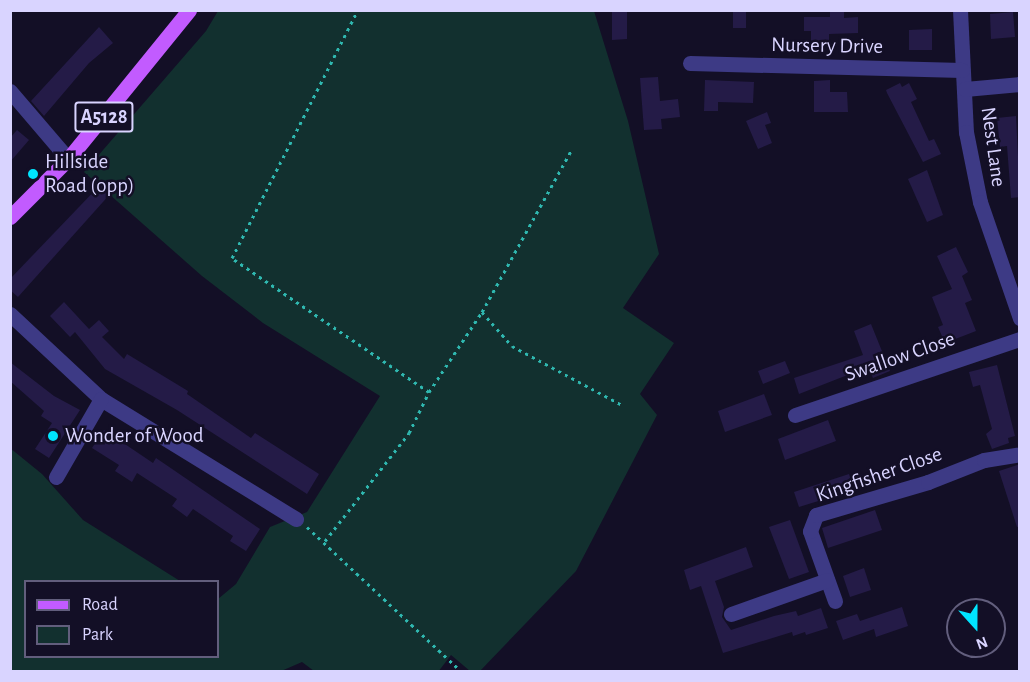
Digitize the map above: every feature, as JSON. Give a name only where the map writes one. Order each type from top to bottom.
[{"type":"main road","name":"A5128","points":[[10,217],[68,159],[189,10]]},
{"type":"street","name":"Nest Lane","points":[[960,10],[966,132],[980,202],[1020,318]]},
{"type":"street","name":"Nursery Drive","points":[[690,63],[962,70]]},
{"type":"street","points":[[965,89],[1020,84]]},
{"type":"street","points":[[10,91],[68,159]]},
{"type":"street","points":[[10,314],[101,399],[296,519]]},
{"type":"street","name":"Swallow Close","points":[[795,414],[1020,339]]},
{"type":"street","points":[[56,477],[101,399]]},
{"type":"street","name":"Kingfisher Close","points":[[835,601],[810,531],[816,514],[928,482],[984,460],[1020,454]]},
{"type":"street","points":[[731,614],[826,580]]},
{"type":"path","points":[[358,10],[232,258],[429,392]]},
{"type":"path","points":[[325,541],[409,433],[429,392],[482,312],[572,149]]},
{"type":"path","points":[[482,312],[512,346],[624,406]]},
{"type":"path","points":[[296,519],[325,541],[462,672]]},
{"type":"green space","points":[[218,11],[594,11],[628,121],[659,254],[623,308],[674,343],[640,394],[657,415],[576,571],[480,671],[470,671],[451,655],[438,672],[314,671],[302,662],[279,672],[11,671],[10,448],[42,474],[83,520],[178,580],[24,580],[24,658],[219,658],[219,598],[236,584],[270,527],[307,512],[380,396],[263,323],[202,276],[84,172],[206,31]]},
{"type":"building","points":[[612,10],[627,10],[627,39],[612,40]]},
{"type":"building","points":[[733,10],[746,10],[746,28],[733,28]]},
{"type":"building","points":[[830,10],[844,10],[844,18],[858,17],[858,33],[829,34],[829,43],[811,43],[811,31],[804,31],[804,17],[830,17]]},
{"type":"building","points":[[1013,12],[1015,37],[991,39],[990,14]]},
{"type":"building","points":[[99,27],[113,43],[89,63],[44,116],[31,101]]},
{"type":"building","points":[[932,29],[932,50],[909,50],[909,30]]},
{"type":"building","points":[[658,77],[660,101],[678,99],[680,117],[661,119],[662,129],[644,130],[640,78]]},
{"type":"building","points":[[705,80],[754,82],[753,103],[718,102],[718,111],[704,111]]},
{"type":"building","points":[[830,80],[830,92],[847,92],[848,112],[814,112],[814,81]]},
{"type":"building","points":[[900,83],[902,87],[909,83],[917,99],[911,102],[929,141],[934,139],[941,154],[923,162],[886,90]]},
{"type":"building","points":[[767,112],[771,123],[765,125],[772,143],[758,149],[746,121]]},
{"type":"building","points":[[1016,116],[1020,197],[1011,198],[1007,146],[1000,147],[997,118]]},
{"type":"building","points":[[17,130],[29,140],[10,162],[10,138]]},
{"type":"building","points":[[927,170],[943,215],[927,222],[908,179]]},
{"type":"building","points":[[101,184],[111,193],[18,297],[10,290],[10,279]]},
{"type":"building","points":[[956,247],[968,272],[962,276],[972,300],[965,303],[976,331],[945,343],[938,327],[943,325],[932,297],[952,289],[937,256]]},
{"type":"building","points":[[64,302],[89,329],[99,320],[109,331],[102,337],[124,359],[127,354],[188,391],[187,394],[251,438],[255,433],[319,474],[307,494],[177,410],[105,369],[75,332],[70,337],[50,316]]},
{"type":"building","points":[[871,324],[890,371],[873,378],[868,367],[799,394],[794,378],[863,355],[854,331]]},
{"type":"building","points":[[785,361],[790,373],[763,384],[758,371]]},
{"type":"building","name":"Wonder of Wood","points":[[10,362],[54,396],[80,410],[49,458],[35,449],[52,423],[41,416],[44,411],[10,381]]},
{"type":"building","points":[[997,365],[1015,436],[1008,438],[1009,443],[992,449],[986,434],[992,429],[980,385],[973,387],[969,372]]},
{"type":"building","points":[[764,394],[772,415],[725,432],[718,411]]},
{"type":"building","points":[[828,420],[836,441],[785,460],[778,439]]},
{"type":"building","points":[[104,430],[153,463],[156,458],[260,529],[246,551],[230,541],[233,536],[193,509],[187,517],[172,506],[177,499],[137,473],[132,482],[115,471],[119,465],[92,448]]},
{"type":"building","points":[[1020,464],[1020,526],[1017,527],[999,471]]},
{"type":"building","points":[[849,474],[854,490],[799,507],[794,492]]},
{"type":"building","points":[[875,510],[882,530],[828,548],[822,528]]},
{"type":"building","points":[[790,520],[809,572],[789,579],[769,527]]},
{"type":"building","points":[[746,547],[753,567],[715,581],[724,607],[722,617],[731,630],[774,616],[796,611],[798,616],[821,608],[828,628],[806,635],[805,632],[793,636],[792,632],[723,653],[701,586],[690,590],[684,570]]},
{"type":"building","points":[[864,568],[871,590],[850,597],[843,576]]},
{"type":"building","points":[[902,607],[908,626],[876,637],[874,629],[843,640],[836,621],[857,614],[860,621]]},
{"type":"place","name":"Hillside Road (opp)","points":[[33,174]]},
{"type":"place","name":"Wonder of Wood","points":[[53,436]]}]
